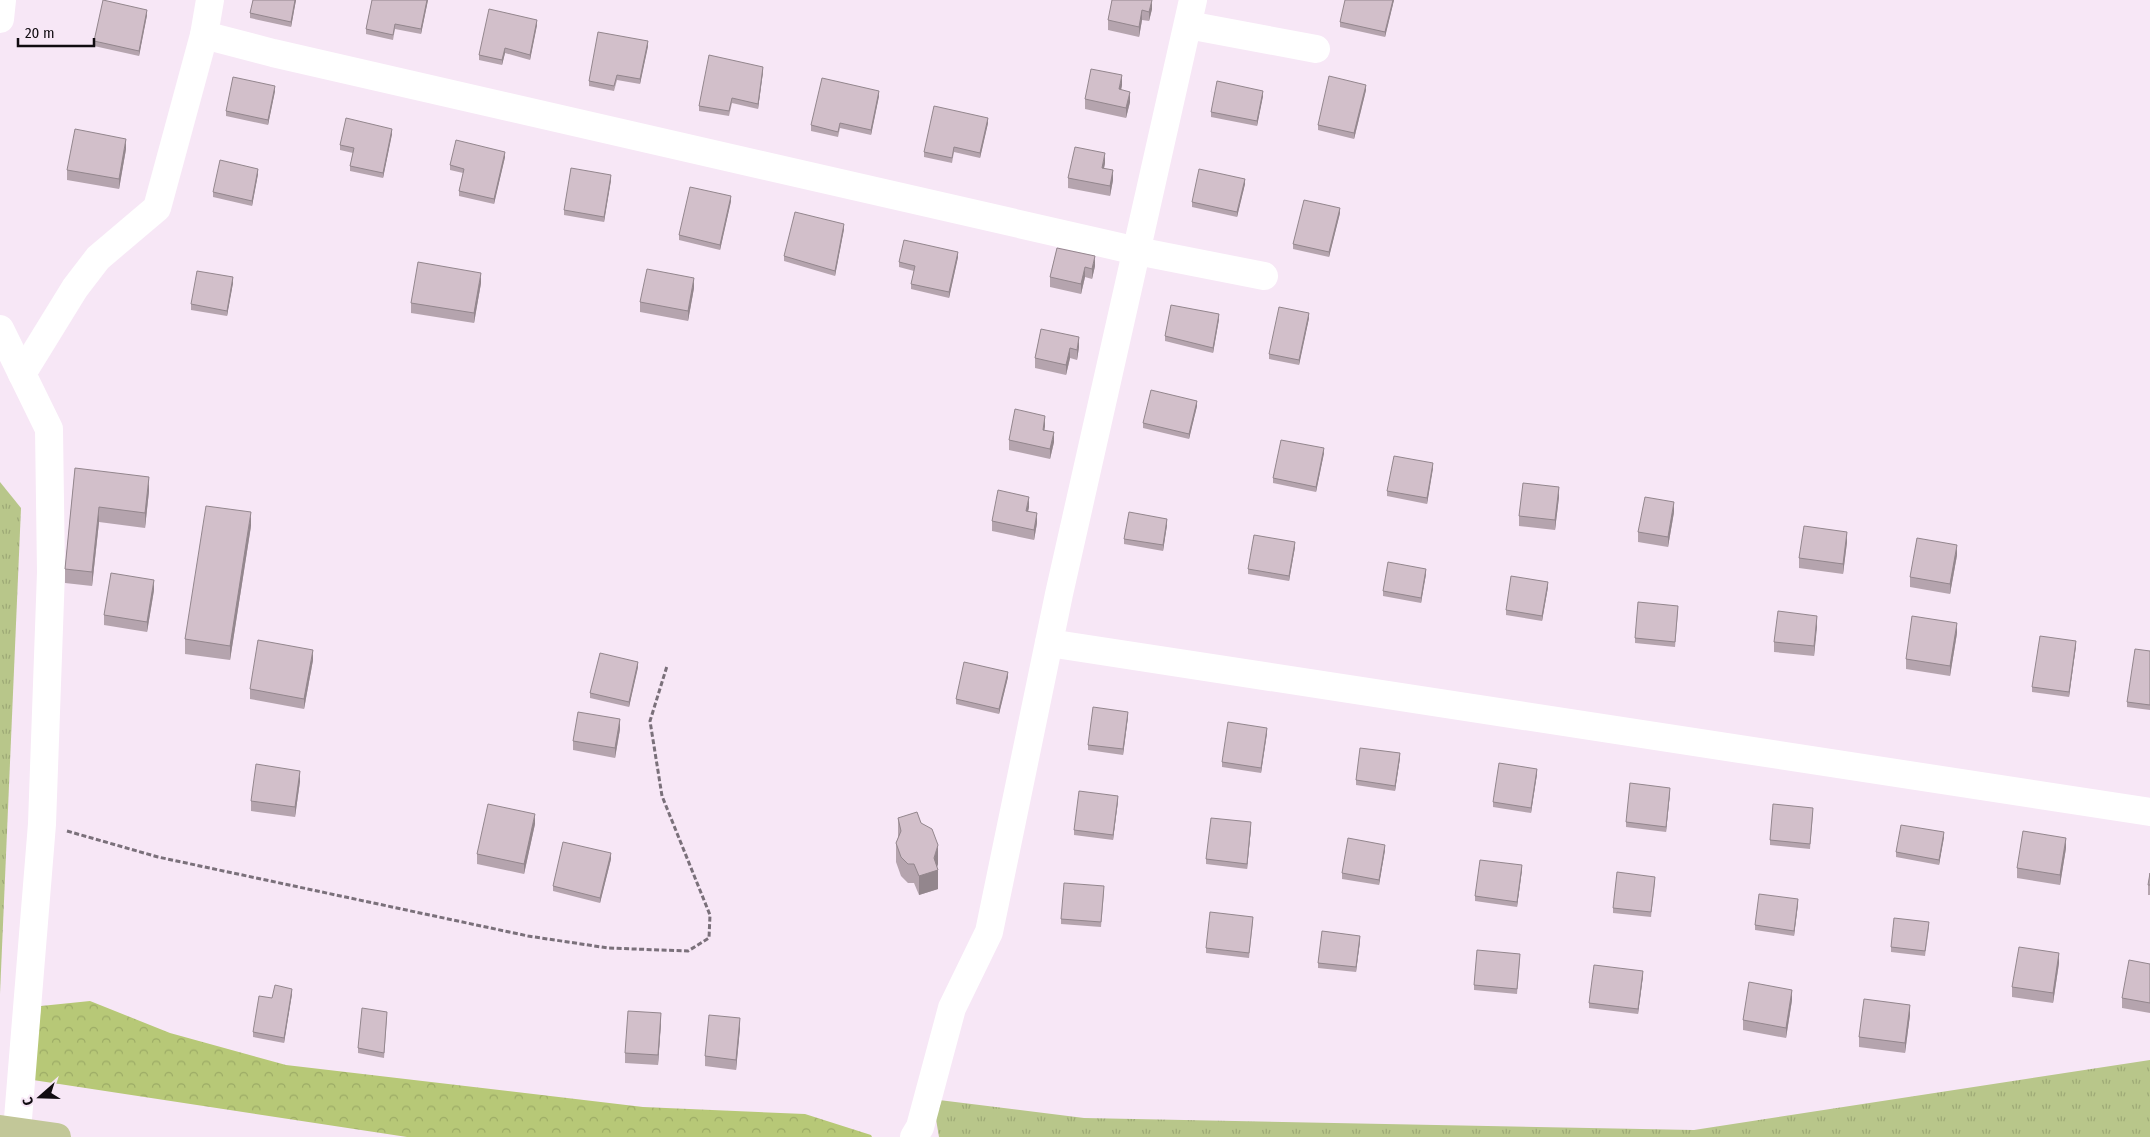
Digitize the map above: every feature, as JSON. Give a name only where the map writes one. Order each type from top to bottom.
[{"type":"main road","points":[[8,1130],[57,1137]]},
{"type":"street","points":[[0,19],[2,0]]},
{"type":"street","points":[[22,374],[75,288],[98,258],[157,208],[204,35],[210,0]]},
{"type":"street","points":[[920,1134],[952,1008],[989,932],[1049,643],[1190,13],[1316,49]]},
{"type":"street","points":[[204,35],[273,53],[1137,251],[1264,276]]},
{"type":"street","points":[[0,329],[49,429],[51,572],[42,824],[8,1130]]},
{"type":"street","points":[[1049,643],[2150,812]]},
{"type":"path","points":[[42,824],[158,857],[528,936],[608,948],[688,951],[709,938],[710,915],[662,796],[650,721],[667,666]]},
{"type":"green space","points":[[0,482],[21,508],[0,994]]},
{"type":"green space","points":[[90,1001],[170,1033],[286,1065],[643,1107],[805,1114],[871,1135],[872,1137],[407,1137],[33,1080],[41,1006]]},
{"type":"green space","points":[[2150,1060],[2150,1137],[939,1137],[936,1119],[939,1100],[1084,1118],[1694,1130]]},
{"type":"building","points":[[103,0],[147,10],[139,51],[94,41]]},
{"type":"building","points":[[253,0],[295,0],[291,22],[250,13]]},
{"type":"building","points":[[372,0],[427,0],[421,29],[395,24],[393,35],[366,29]]},
{"type":"building","points":[[1112,0],[1152,0],[1149,12],[1142,10],[1139,27],[1108,20]]},
{"type":"building","points":[[1345,0],[1393,0],[1385,32],[1340,22]]},
{"type":"building","points":[[489,9],[537,20],[530,55],[505,48],[502,60],[479,55]]},
{"type":"building","points":[[598,32],[648,41],[640,79],[617,75],[614,86],[589,81]]},
{"type":"building","points":[[709,55],[763,67],[758,104],[732,98],[729,111],[699,106]]},
{"type":"building","points":[[1091,69],[1122,75],[1119,89],[1130,92],[1126,108],[1085,99]]},
{"type":"building","points":[[1329,76],[1366,85],[1354,133],[1318,125]]},
{"type":"building","points":[[233,77],[275,86],[268,120],[226,111]]},
{"type":"building","points":[[822,78],[879,91],[871,130],[840,123],[838,132],[811,125]]},
{"type":"building","points":[[1217,81],[1263,91],[1257,121],[1211,112]]},
{"type":"building","points":[[934,106],[988,118],[980,153],[954,147],[952,158],[924,152]]},
{"type":"building","points":[[346,118],[392,129],[383,173],[350,166],[354,148],[340,145]]},
{"type":"building","points":[[75,129],[126,139],[119,179],[67,170]]},
{"type":"building","points":[[456,140],[505,152],[494,199],[459,191],[464,169],[450,165]]},
{"type":"building","points":[[1075,147],[1105,153],[1102,168],[1113,170],[1110,186],[1068,178]]},
{"type":"building","points":[[220,160],[258,169],[252,201],[213,192]]},
{"type":"building","points":[[571,168],[611,175],[604,217],[564,210]]},
{"type":"building","points":[[1199,169],[1245,179],[1237,212],[1192,202]]},
{"type":"building","points":[[690,187],[731,196],[720,245],[679,235]]},
{"type":"building","points":[[1304,200],[1340,208],[1329,252],[1293,244]]},
{"type":"building","points":[[795,212],[844,224],[835,271],[784,256]]},
{"type":"building","points":[[904,240],[958,252],[949,292],[911,284],[915,266],[899,262]]},
{"type":"building","points":[[1057,248],[1095,256],[1092,269],[1085,267],[1081,284],[1050,277]]},
{"type":"building","points":[[418,262],[481,273],[474,313],[411,303]]},
{"type":"building","points":[[647,269],[694,278],[688,311],[640,302]]},
{"type":"building","points":[[197,271],[233,277],[227,311],[191,304]]},
{"type":"building","points":[[1171,305],[1219,314],[1213,348],[1165,336]]},
{"type":"building","points":[[1279,307],[1309,313],[1299,360],[1269,354]]},
{"type":"building","points":[[1041,329],[1079,337],[1077,350],[1070,348],[1066,365],[1035,358]]},
{"type":"building","points":[[1151,390],[1197,401],[1189,434],[1143,423]]},
{"type":"building","points":[[1015,409],[1045,416],[1043,430],[1054,432],[1050,449],[1009,440]]},
{"type":"building","points":[[1281,440],[1324,448],[1316,487],[1273,478]]},
{"type":"building","points":[[1394,456],[1433,463],[1427,498],[1387,491]]},
{"type":"building","points":[[75,468],[149,477],[145,513],[99,507],[92,572],[65,569]]},
{"type":"building","points":[[1523,483],[1559,487],[1555,520],[1519,516]]},
{"type":"building","points":[[998,490],[1029,497],[1026,511],[1037,513],[1034,530],[992,521]]},
{"type":"building","points":[[1645,497],[1674,502],[1668,537],[1638,532]]},
{"type":"building","points":[[206,506],[251,512],[230,646],[185,639]]},
{"type":"building","points":[[1129,512],[1167,519],[1163,545],[1124,539]]},
{"type":"building","points":[[1804,526],[1847,532],[1843,564],[1799,558]]},
{"type":"building","points":[[1254,535],[1295,542],[1289,576],[1248,569]]},
{"type":"building","points":[[1917,538],[1957,545],[1950,584],[1910,577]]},
{"type":"building","points":[[1388,562],[1426,569],[1421,598],[1383,591]]},
{"type":"building","points":[[111,573],[154,580],[147,622],[104,615]]},
{"type":"building","points":[[1511,576],[1548,582],[1542,616],[1506,610]]},
{"type":"building","points":[[1638,602],[1678,606],[1675,642],[1635,638]]},
{"type":"building","points":[[1778,611],[1817,616],[1814,646],[1774,642]]},
{"type":"building","points":[[1912,616],[1957,623],[1950,666],[1906,659]]},
{"type":"building","points":[[2040,636],[2076,641],[2069,692],[2032,687]]},
{"type":"building","points":[[258,640],[313,650],[304,699],[250,689]]},
{"type":"building","points":[[2135,649],[2150,651],[2150,705],[2127,702]]},
{"type":"building","points":[[600,653],[638,662],[629,702],[590,693]]},
{"type":"building","points":[[964,662],[1008,672],[999,709],[956,699]]},
{"type":"building","points":[[1093,707],[1128,712],[1123,749],[1088,745]]},
{"type":"building","points":[[578,712],[620,719],[615,748],[573,741]]},
{"type":"building","points":[[1228,722],[1267,728],[1261,768],[1222,762]]},
{"type":"building","points":[[1360,748],[1400,753],[1395,786],[1356,780]]},
{"type":"building","points":[[1499,763],[1537,769],[1531,808],[1493,802]]},
{"type":"building","points":[[256,764],[300,771],[295,807],[251,801]]},
{"type":"building","points":[[1630,783],[1670,788],[1666,827],[1626,822]]},
{"type":"building","points":[[1079,791],[1118,796],[1113,835],[1074,830]]},
{"type":"building","points":[[488,804],[535,814],[524,864],[477,854]]},
{"type":"building","points":[[1773,804],[1813,808],[1810,844],[1770,840]]},
{"type":"building","points":[[917,812],[921,823],[932,829],[938,845],[934,858],[938,870],[919,876],[914,864],[908,864],[901,857],[896,843],[901,831],[898,818]]},
{"type":"building","points":[[1211,818],[1251,822],[1247,864],[1206,859]]},
{"type":"building","points":[[1901,825],[1944,832],[1939,860],[1896,852]]},
{"type":"building","points":[[2023,831],[2066,838],[2060,875],[2017,868]]},
{"type":"building","points":[[1348,838],[1385,845],[1379,880],[1342,873]]},
{"type":"building","points":[[563,842],[611,853],[600,898],[553,886]]},
{"type":"building","points":[[1480,860],[1522,865],[1517,902],[1475,896]]},
{"type":"building","points":[[1617,872],[1655,877],[1651,912],[1613,908]]},
{"type":"building","points":[[1064,883],[1104,886],[1101,922],[1061,919]]},
{"type":"building","points":[[1759,894],[1798,899],[1794,931],[1755,925]]},
{"type":"building","points":[[1210,912],[1253,917],[1249,953],[1206,948]]},
{"type":"building","points":[[1894,918],[1929,922],[1925,951],[1891,947]]},
{"type":"building","points":[[1322,931],[1360,936],[1356,967],[1318,963]]},
{"type":"building","points":[[2019,947],[2059,953],[2053,993],[2012,987]]},
{"type":"building","points":[[1477,950],[1520,954],[1517,989],[1474,985]]},
{"type":"building","points":[[2129,960],[2150,964],[2150,1003],[2122,998]]},
{"type":"building","points":[[1594,965],[1643,971],[1638,1009],[1589,1003]]},
{"type":"building","points":[[1749,982],[1792,990],[1786,1028],[1743,1020]]},
{"type":"building","points":[[275,985],[292,989],[284,1038],[253,1032],[259,996],[272,998]]},
{"type":"building","points":[[1864,999],[1910,1005],[1905,1043],[1859,1037]]},
{"type":"building","points":[[362,1008],[387,1012],[384,1053],[358,1048]]},
{"type":"building","points":[[628,1011],[661,1013],[658,1055],[625,1053]]},
{"type":"building","points":[[709,1015],[740,1018],[736,1060],[705,1056]]}]
